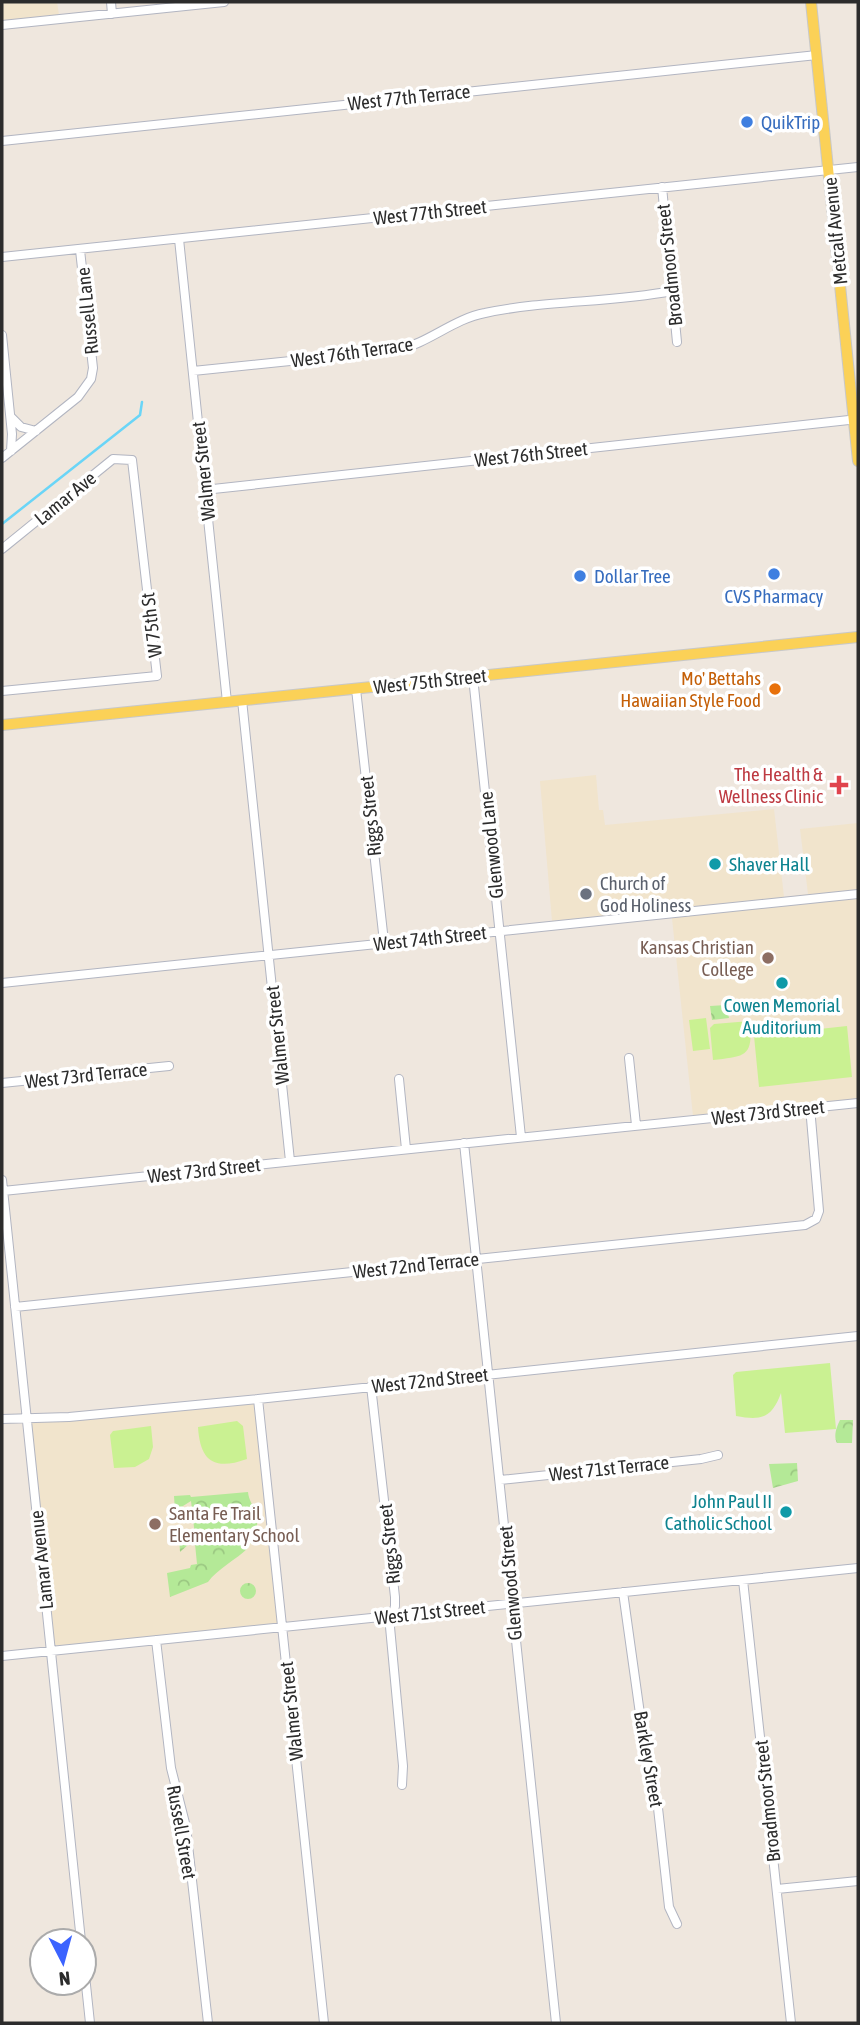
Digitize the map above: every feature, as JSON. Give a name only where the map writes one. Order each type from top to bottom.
[{"type":"main road","name":"Metcalf Avenue","points":[[811,2],[856,419],[858,461]]},
{"type":"main road","name":"West 75th Street","points":[[2,725],[858,637]]},
{"type":"street","points":[[111,2],[112,14]]},
{"type":"street","points":[[2,25],[224,2]]},
{"type":"street","name":"West 77th Terrace","points":[[2,141],[817,55]]},
{"type":"street","name":"West 77th Street","points":[[2,257],[858,167]]},
{"type":"street","name":"Broadmoor Street","points":[[662,187],[677,342]]},
{"type":"street","name":"Walmer Street","points":[[179,239],[227,702]]},
{"type":"street","name":"Russell Lane","points":[[36,431],[85,390],[92,373],[80,250]]},
{"type":"street","name":"West 76th Terrace","points":[[193,371],[397,350],[425,341],[457,322],[488,312],[672,291]]},
{"type":"street","points":[[2,335],[12,434],[10,451]]},
{"type":"street","points":[[10,417],[20,427],[36,431]]},
{"type":"street","name":"West 76th Street","points":[[204,490],[856,419]]},
{"type":"street","points":[[2,458],[36,431]]},
{"type":"street","name":"Lamar Ave","points":[[2,549],[113,459],[132,460]]},
{"type":"street","name":"W 75th St","points":[[2,691],[157,677],[132,460]]},
{"type":"street","name":"Glenwood Lane","points":[[473,677],[521,1137]]},
{"type":"street","name":"Riggs Street","points":[[356,689],[384,942]]},
{"type":"street","name":"Walmer Street","points":[[242,701],[290,1161]]},
{"type":"street","name":"West 74th Street","points":[[2,983],[270,953],[858,894]]},
{"type":"street","points":[[629,1058],[636,1125]]},
{"type":"street","name":"West 73rd Terrace","points":[[2,1083],[169,1066]]},
{"type":"street","points":[[399,1079],[405,1149]]},
{"type":"street","name":"West 73rd Street","points":[[2,1184],[290,1161],[858,1102]]},
{"type":"street","name":"West 72nd Terrace","points":[[15,1307],[805,1225],[819,1215],[810,1107]]},
{"type":"street","name":"Glenwood Street","points":[[464,1143],[556,2023]]},
{"type":"street","name":"Lamar Avenue","points":[[2,1184],[80,1927]]},
{"type":"street","name":"West 72nd Street","points":[[2,1419],[69,1417],[258,1399],[858,1336]]},
{"type":"street","name":"Riggs Street","points":[[371,1386],[395,1597],[390,1627],[403,1766],[402,1785]]},
{"type":"street","name":"Walmer Street","points":[[258,1399],[324,2023]]},
{"type":"street","name":"West 71st Terrace","points":[[500,1479],[701,1459],[718,1455]]},
{"type":"street","name":"West 71st Street","points":[[2,1656],[858,1568]]},
{"type":"street","name":"Broadmoor Street","points":[[743,1580],[791,2023]]},
{"type":"street","name":"Barkley Street","points":[[624,1592],[641,1721],[658,1808],[669,1907],[677,1924]]},
{"type":"street","name":"Russell Street","points":[[156,1640],[171,1768],[186,1827],[208,2023]]},
{"type":"street","points":[[777,1889],[858,1881]]},
{"type":"street","points":[[87,1997],[90,2023]]},
{"type":"shaded area","points":[[2,2],[57,2],[59,15],[2,21]]},
{"type":"shaded area","name":"Kansas Christian College","points":[[596,775],[599,810],[603,810],[605,825],[774,809],[784,897],[808,894],[800,829],[858,823],[858,1099],[693,1116],[671,909],[552,921],[540,781]]},
{"type":"shaded area","name":"Santa Fe Trail Elementary School","points":[[256,1403],[279,1625],[55,1648],[30,1422],[36,1419]]},
{"type":"green space","points":[[726,1005],[729,1018],[712,1020],[710,1006]]},
{"type":"green space","points":[[706,1018],[710,1049],[693,1051],[689,1020]]},
{"type":"green space","points":[[750,1021],[750,1042],[745,1052],[713,1060],[710,1028],[714,1024]]},
{"type":"green space","points":[[847,1026],[852,1077],[759,1087],[754,1036]]},
{"type":"green space","points":[[830,1363],[836,1429],[785,1433],[781,1393],[774,1407],[765,1415],[753,1418],[736,1416],[733,1375],[736,1372]]},
{"type":"green space","points":[[840,1420],[853,1420],[852,1443],[837,1443],[835,1434]]},
{"type":"green space","points":[[237,1421],[243,1426],[247,1459],[226,1464],[211,1460],[202,1448],[198,1427]]},
{"type":"green space","points":[[151,1426],[153,1447],[149,1459],[135,1467],[114,1468],[110,1435],[113,1431]]},
{"type":"green space","points":[[797,1463],[798,1481],[773,1488],[769,1464]]},
{"type":"green space","points":[[248,1492],[256,1514],[256,1531],[260,1533],[262,1541],[257,1545],[249,1543],[249,1547],[208,1582],[170,1597],[167,1573],[197,1564],[195,1544],[189,1544],[180,1552],[179,1537],[195,1536],[191,1501],[175,1511],[174,1496]]},
{"type":"green space","points":[[245,1583],[251,1583],[256,1591],[254,1597],[245,1599],[240,1594],[240,1588]]},
{"type":"waterway","points":[[2,524],[140,415],[142,402]]},
{"type":"place","name":"QuikTrip","points":[[747,122]]},
{"type":"place","name":"CVS Pharmacy","points":[[774,574]]},
{"type":"place","name":"Dollar Tree","points":[[580,576]]},
{"type":"place","name":"Mo' Bettahs Hawaiian Style Food","points":[[775,689]]},
{"type":"place","name":"The Health & Wellness Clinic","points":[[839,785]]},
{"type":"place","name":"Shaver Hall","points":[[715,864]]},
{"type":"place","name":"Church of God Holiness","points":[[586,894]]},
{"type":"place","name":"Kansas Christian College","points":[[768,958]]},
{"type":"place","name":"Cowen Memorial Auditorium","points":[[782,983]]},
{"type":"place","name":"John Paul II Catholic School","points":[[786,1512]]},
{"type":"place","name":"Santa Fe Trail Elementary School","points":[[155,1524]]}]
